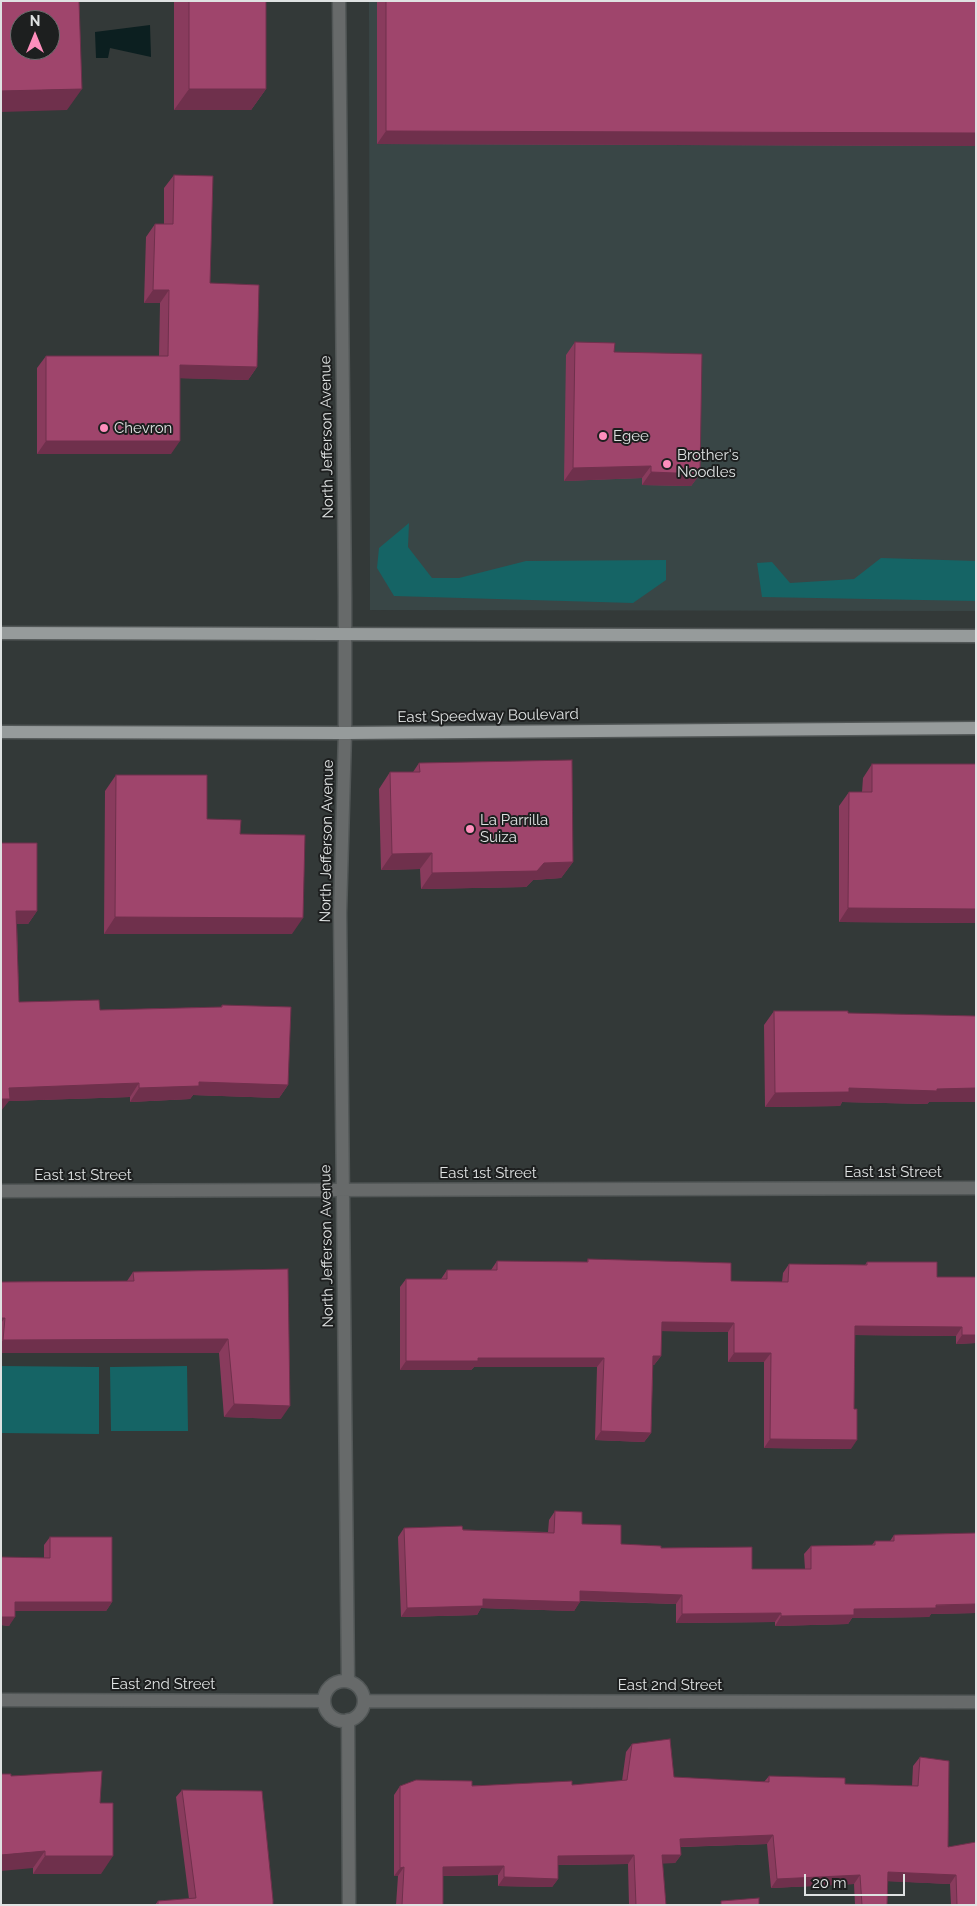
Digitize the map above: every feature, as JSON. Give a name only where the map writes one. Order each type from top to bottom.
[{"type":"main road","points":[[1,633],[346,636],[976,636]]},
{"type":"main road","name":"East Speedway Boulevard","points":[[1,732],[346,733],[976,728]]},
{"type":"street","name":"North Jefferson Avenue","points":[[339,1],[346,636],[346,733],[340,913],[348,1681]]},
{"type":"street","name":"East 1st Street","points":[[1,1191],[976,1188]]},
{"type":"street","points":[[348,1681],[359,1689],[364,1701],[359,1714],[342,1721],[330,1716],[324,1701],[329,1687],[334,1683],[348,1681]]},
{"type":"street","name":"East 2nd Street","points":[[1,1700],[324,1701]]},
{"type":"street","name":"East 2nd Street","points":[[364,1701],[976,1702]]},
{"type":"street","points":[[348,1720],[350,1905]]},
{"type":"shaded area","points":[[369,1],[976,1],[976,611],[370,610]]},
{"type":"shaded area","points":[[150,25],[151,57],[110,48],[108,58],[96,58],[95,32]]},
{"type":"shaded area","points":[[409,523],[408,547],[432,578],[459,578],[526,561],[666,560],[666,580],[633,603],[394,596],[377,568],[379,548]]},
{"type":"shaded area","points":[[881,558],[976,561],[976,601],[762,597],[757,563],[772,562],[790,583],[854,579]]},
{"type":"shaded area","points":[[1,1366],[99,1367],[99,1434],[1,1433]]},
{"type":"shaded area","points":[[187,1366],[188,1431],[111,1431],[110,1367]]},
{"type":"building","points":[[1,1],[79,1],[82,89],[1,91]]},
{"type":"building","points":[[189,1],[266,1],[266,89],[189,89]]},
{"type":"building","points":[[386,1],[976,1],[976,133],[386,131]]},
{"type":"building","points":[[174,175],[213,176],[210,283],[259,285],[257,367],[180,365],[180,441],[46,441],[46,356],[168,356],[169,290],[153,290],[155,224],[173,224]]},
{"type":"building","points":[[575,342],[615,343],[614,352],[702,354],[700,474],[651,472],[651,466],[573,468]]},
{"type":"building","name":"La Parrilla Suiza","points":[[572,760],[573,862],[544,863],[537,871],[432,873],[432,853],[392,854],[390,772],[420,772],[419,763]]},
{"type":"building","points":[[872,764],[976,764],[976,909],[848,908],[849,792],[872,792]]},
{"type":"building","points":[[116,775],[207,775],[207,819],[241,820],[240,834],[305,835],[303,918],[115,917]]},
{"type":"building","points":[[1,843],[37,843],[37,911],[16,911],[19,1002],[99,1000],[100,1010],[222,1007],[222,1005],[291,1007],[288,1085],[199,1082],[199,1086],[139,1088],[139,1083],[9,1088],[10,1099],[1,1099]]},
{"type":"building","points":[[774,1011],[848,1011],[848,1013],[976,1016],[976,1088],[937,1089],[937,1091],[849,1088],[849,1092],[775,1093]]},
{"type":"building","points":[[588,1259],[731,1263],[731,1281],[788,1282],[789,1264],[867,1265],[867,1262],[937,1262],[937,1277],[976,1277],[976,1335],[962,1335],[962,1327],[855,1326],[854,1409],[857,1409],[857,1440],[770,1439],[771,1353],[734,1353],[734,1323],[662,1322],[661,1356],[653,1356],[651,1433],[601,1431],[604,1358],[478,1358],[478,1361],[406,1361],[406,1279],[447,1279],[447,1270],[497,1270],[497,1261],[588,1262]]},
{"type":"building","points":[[288,1269],[290,1406],[234,1404],[228,1339],[3,1340],[5,1318],[1,1318],[1,1282],[134,1281],[133,1272]]},
{"type":"building","points":[[555,1511],[582,1512],[582,1524],[621,1525],[621,1544],[661,1546],[661,1548],[752,1547],[752,1569],[811,1569],[811,1546],[875,1545],[875,1541],[894,1541],[894,1535],[976,1533],[976,1604],[936,1605],[936,1608],[854,1609],[854,1615],[781,1616],[781,1613],[682,1614],[682,1595],[580,1591],[580,1602],[483,1599],[483,1606],[407,1608],[404,1528],[462,1526],[463,1530],[554,1533]]},
{"type":"building","points":[[50,1537],[112,1537],[112,1602],[15,1602],[15,1617],[1,1617],[1,1557],[50,1558]]},
{"type":"building","points":[[670,1739],[674,1777],[769,1782],[769,1776],[845,1778],[845,1784],[918,1786],[920,1757],[949,1761],[948,1847],[976,1842],[976,1905],[957,1905],[956,1875],[888,1872],[887,1905],[862,1905],[860,1875],[777,1879],[773,1835],[680,1839],[681,1855],[662,1855],[666,1905],[636,1905],[634,1855],[558,1856],[558,1879],[504,1877],[504,1866],[443,1867],[443,1905],[402,1905],[404,1867],[400,1868],[400,1786],[416,1780],[472,1781],[472,1786],[572,1781],[572,1785],[627,1780],[632,1744]]},
{"type":"building","points":[[102,1771],[100,1803],[113,1803],[113,1856],[45,1856],[45,1851],[1,1855],[1,1774],[11,1774],[11,1776]]},
{"type":"building","points":[[182,1790],[262,1791],[273,1905],[158,1905],[158,1901],[196,1898]]},
{"type":"building","points":[[759,1898],[759,1905],[721,1905],[721,1901]]},
{"type":"place","name":"Chevron","points":[[104,428]]},
{"type":"place","name":"Egee","points":[[603,436]]},
{"type":"place","name":"Brother's Noodles","points":[[667,464]]},
{"type":"place","name":"La Parrilla Suiza","points":[[470,829]]}]
